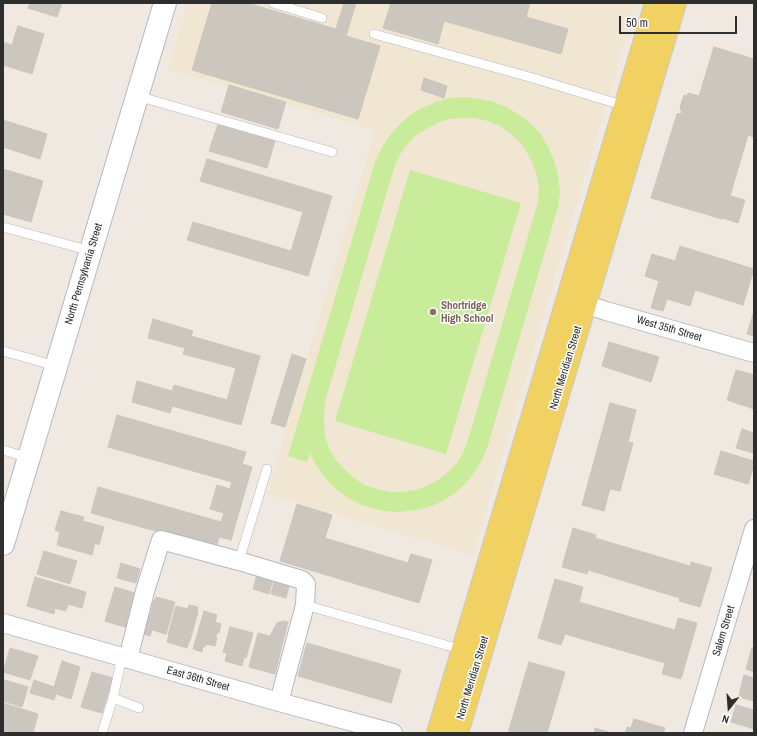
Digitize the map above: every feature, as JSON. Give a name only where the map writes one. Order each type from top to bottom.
[{"type":"main road","name":"North Meridian Street","points":[[438,733],[656,3]]},
{"type":"main road","name":"North Meridian Street","points":[[457,733],[675,3]]},
{"type":"street","name":"North Pennsylvania Street","points":[[4,541],[165,3]]},
{"type":"street","name":"West 35th Street","points":[[585,304],[754,353]]},
{"type":"street","name":"Salem Street","points":[[693,733],[754,529]]},
{"type":"street","points":[[125,658],[161,540],[239,561],[302,580],[306,584],[305,605],[279,702]]},
{"type":"street","name":"East 36th Street","points":[[3,623],[393,733]]},
{"type":"lane","points":[[272,3],[322,18]]},
{"type":"lane","points":[[374,34],[533,78],[625,106]]},
{"type":"lane","points":[[137,96],[332,152]]},
{"type":"lane","points":[[3,227],[91,251]]},
{"type":"lane","points":[[3,351],[56,366]]},
{"type":"lane","points":[[3,450],[29,458]]},
{"type":"lane","points":[[239,561],[267,469]]},
{"type":"lane","points":[[305,605],[463,650]]},
{"type":"lane","points":[[102,733],[125,658]]},
{"type":"lane","points":[[113,698],[139,708]]},
{"type":"shaded area","name":"Shortridge High School","points":[[188,3],[636,3],[473,555],[267,494],[375,130],[168,69]]},
{"type":"green space","points":[[465,97],[494,102],[508,108],[532,125],[542,136],[555,163],[560,192],[558,207],[483,458],[466,483],[443,501],[429,507],[415,510],[400,512],[386,511],[357,503],[333,487],[323,475],[310,453],[307,462],[288,456],[375,162],[389,136],[410,115],[436,102],[450,98]],"holes":[[[475,118],[500,126],[520,142],[533,164],[537,176],[539,189],[538,202],[464,451],[457,463],[438,480],[415,490],[389,492],[364,485],[354,478],[336,460],[329,448],[325,436],[324,411],[326,398],[394,168],[399,156],[415,136],[437,123],[450,119]]]},
{"type":"green space","points":[[410,170],[521,203],[446,454],[335,421]]},
{"type":"building","points":[[30,3],[62,3],[57,17],[28,8]]},
{"type":"building","points":[[212,3],[247,3],[336,29],[344,3],[356,3],[346,36],[380,46],[358,119],[192,70]]},
{"type":"building","points":[[391,3],[530,3],[526,17],[568,29],[561,54],[444,21],[438,44],[383,28]]},
{"type":"building","points":[[18,26],[44,34],[32,74],[3,65],[3,42],[12,45]]},
{"type":"building","points":[[714,47],[754,59],[754,137],[748,135],[730,196],[745,200],[738,223],[651,198],[677,114],[682,113],[680,107],[684,95],[687,96],[688,93],[699,96]]},
{"type":"building","points":[[424,78],[447,86],[444,98],[421,90]]},
{"type":"building","points":[[229,85],[286,102],[278,129],[221,112]]},
{"type":"building","points":[[3,120],[47,134],[40,159],[3,147]]},
{"type":"building","points":[[218,124],[275,141],[267,168],[209,151]]},
{"type":"building","points":[[207,159],[332,196],[308,276],[187,240],[193,222],[291,251],[303,212],[200,181]]},
{"type":"building","points":[[3,169],[43,181],[31,222],[3,214]]},
{"type":"building","points":[[680,246],[754,269],[743,305],[695,290],[690,306],[667,299],[663,311],[651,308],[659,281],[645,276],[652,254],[675,261]]},
{"type":"building","points":[[754,311],[754,336],[747,334]]},
{"type":"building","points":[[153,319],[193,331],[191,336],[260,356],[241,425],[172,406],[170,413],[132,402],[137,381],[172,391],[174,385],[227,400],[236,368],[183,354],[185,348],[148,338]]},
{"type":"building","points":[[609,342],[659,357],[651,382],[602,366]]},
{"type":"building","points":[[292,354],[306,359],[285,427],[271,423]]},
{"type":"building","points":[[736,370],[754,375],[754,409],[727,400]]},
{"type":"building","points":[[610,403],[636,410],[628,442],[633,443],[620,491],[610,489],[604,511],[582,505]]},
{"type":"building","points":[[117,415],[246,452],[242,464],[252,467],[231,540],[219,537],[216,548],[91,513],[98,487],[221,522],[224,513],[210,509],[217,485],[230,489],[232,482],[108,447]]},
{"type":"building","points":[[742,429],[754,433],[753,453],[736,448]]},
{"type":"building","points":[[721,451],[754,461],[748,484],[714,474]]},
{"type":"building","points":[[297,504],[332,515],[325,538],[408,563],[411,554],[432,560],[419,603],[280,561]]},
{"type":"building","points":[[61,511],[84,517],[83,521],[104,527],[99,545],[95,543],[92,555],[57,545],[60,532],[55,530]]},
{"type":"building","points":[[573,528],[596,535],[595,538],[690,566],[691,562],[712,568],[700,607],[679,601],[680,598],[588,570],[587,574],[562,567]]},
{"type":"building","points":[[44,551],[77,561],[70,584],[37,574]]},
{"type":"building","points":[[121,563],[140,569],[136,583],[117,578]]},
{"type":"building","points":[[257,575],[273,579],[269,594],[253,589]]},
{"type":"building","points":[[35,577],[86,592],[82,608],[68,604],[66,611],[55,608],[54,614],[27,606]]},
{"type":"building","points":[[275,578],[290,582],[286,598],[271,594]]},
{"type":"building","points":[[555,579],[583,587],[579,602],[675,630],[678,618],[697,623],[681,679],[662,674],[665,663],[565,634],[561,645],[538,638]]},
{"type":"building","points":[[115,587],[138,594],[128,628],[105,621]]},
{"type":"building","points":[[156,597],[175,602],[166,634],[152,630],[150,636],[143,634],[147,614],[150,615]]},
{"type":"building","points":[[189,605],[198,607],[198,612],[187,648],[167,642],[176,606],[188,609]]},
{"type":"building","points":[[204,611],[217,615],[215,622],[221,624],[219,633],[217,633],[215,646],[206,644],[205,647],[203,646],[202,652],[193,649]]},
{"type":"building","points":[[284,621],[288,622],[275,674],[249,667],[258,633],[270,636],[277,623]]},
{"type":"building","points":[[230,627],[253,633],[246,658],[244,657],[242,666],[225,661],[227,653],[223,652]]},
{"type":"building","points":[[307,643],[401,670],[391,703],[298,676]]},
{"type":"building","points":[[10,648],[38,656],[30,680],[3,672]]},
{"type":"building","points":[[752,648],[754,648],[754,672],[746,669]]},
{"type":"building","points":[[62,661],[80,667],[71,699],[56,694],[54,700],[30,693],[34,680],[54,687]]},
{"type":"building","points":[[529,662],[565,672],[547,733],[508,733]]},
{"type":"building","points":[[92,672],[113,678],[102,713],[81,707]]},
{"type":"building","points":[[744,675],[754,678],[754,701],[742,698],[743,697],[739,695]]},
{"type":"building","points":[[5,680],[28,687],[22,707],[3,701],[3,688]]},
{"type":"building","points":[[3,703],[38,714],[33,733],[3,732]]},
{"type":"building","points":[[736,705],[754,710],[754,729],[731,722]]},
{"type":"building","points":[[634,719],[665,728],[663,733],[625,733],[627,727],[631,728]]},
{"type":"building","points":[[595,728],[612,733],[594,733]]},
{"type":"place","name":"Shortridge High School","points":[[433,312]]}]
